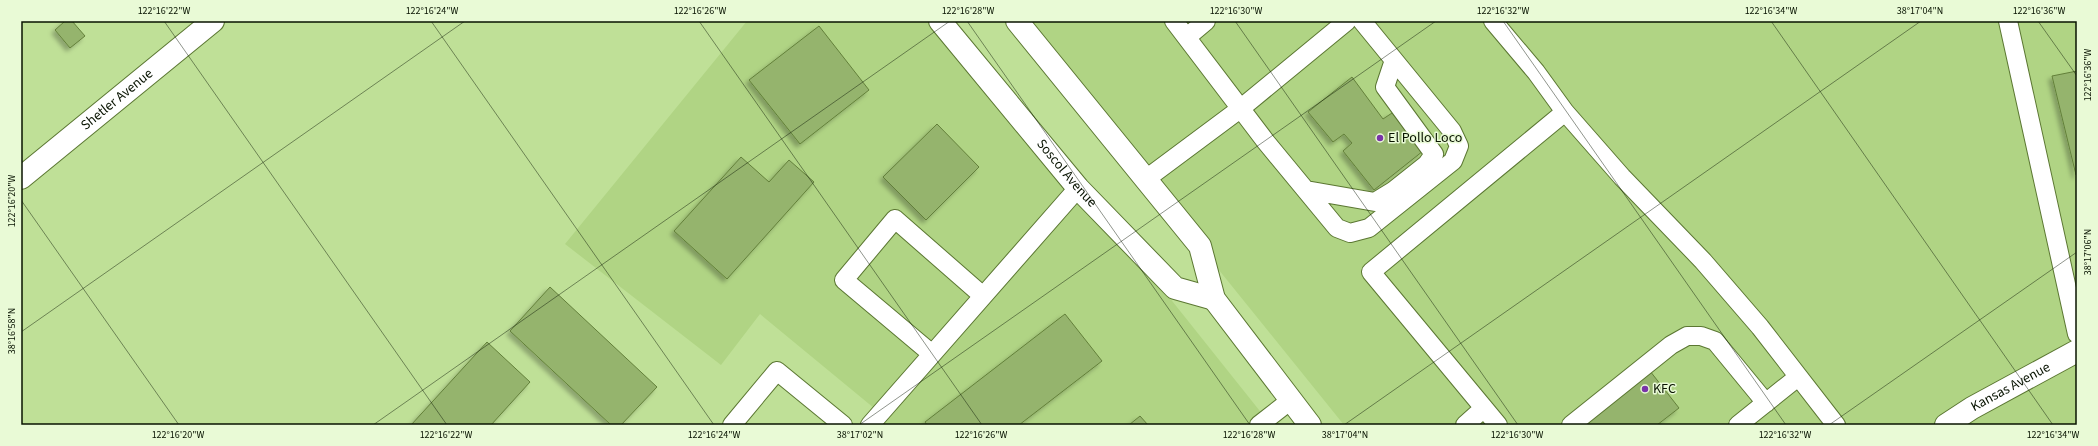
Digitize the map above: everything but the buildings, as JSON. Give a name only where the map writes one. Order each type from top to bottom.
[{"type":"main road","name":"Shetler Avenue","points":[[21,178],[212,21]]},
{"type":"main road","name":"Soscol Avenue","points":[[940,21],[1078,188],[1175,288],[1214,299]]},
{"type":"main road","points":[[1017,21],[1200,246],[1214,299],[1310,425]]},
{"type":"main road","name":"Kansas Avenue","points":[[1946,425],[1972,408],[2077,351]]},
{"type":"lane","points":[[1174,21],[1219,77],[1240,109],[1306,190],[1338,228],[1350,233],[1369,228],[1453,161],[1459,146],[1452,131],[1362,21]]},
{"type":"lane","points":[[1186,36],[1206,21]]},
{"type":"lane","points":[[1146,179],[1240,109],[1347,21]]},
{"type":"lane","points":[[1493,21],[1536,72],[1565,112],[1622,177],[1703,261],[1760,327],[1836,425]]},
{"type":"lane","points":[[2008,21],[2077,334]]},
{"type":"lane","points":[[1306,190],[1344,195],[1375,202],[1393,191],[1427,164],[1434,154],[1385,87],[1394,60]]},
{"type":"lane","points":[[1498,425],[1371,272],[1565,112]]},
{"type":"lane","points":[[870,425],[1078,188]]},
{"type":"lane","points":[[932,354],[844,280],[895,219],[983,296]]},
{"type":"lane","points":[[1571,425],[1671,345],[1687,336],[1701,336],[1715,341],[1766,403]]},
{"type":"lane","points":[[732,425],[777,371],[843,425]]},
{"type":"lane","points":[[1738,425],[1798,377]]},
{"type":"lane","points":[[1259,425],[1291,400]]},
{"type":"lane","points":[[1465,425],[1484,408]]},
{"type":"shaded area","points":[[747,21],[940,21],[1153,277],[1271,425],[870,425],[880,413],[760,314],[721,365],[565,244]]},
{"type":"shaded area","points":[[1018,21],[2077,21],[2077,425],[1344,425]]},
{"type":"place","name":"El Pollo Loco","points":[[1380,138]]},
{"type":"place","name":"KFC","points":[[1645,389]]}]
